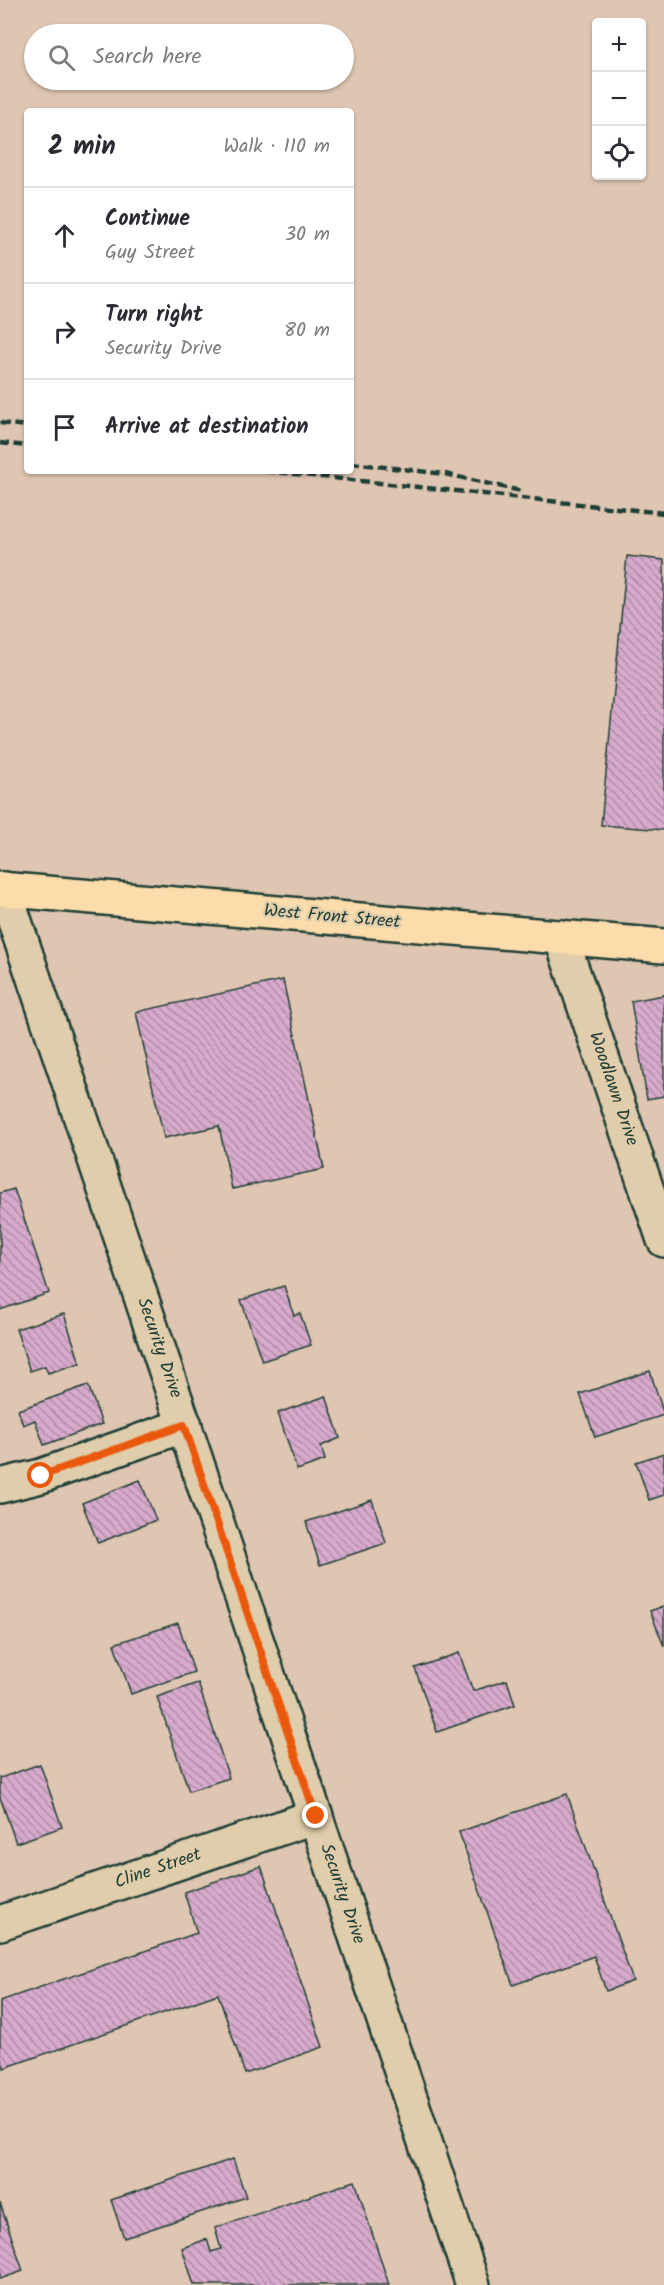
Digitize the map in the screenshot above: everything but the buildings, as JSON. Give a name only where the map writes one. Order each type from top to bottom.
[{"type":"main road","name":"West Front Street","points":[[2,889],[664,946]]},
{"type":"street","name":"Security Drive","points":[[2,889],[473,2285]]},
{"type":"street","name":"Woodlawn Drive","points":[[561,937],[664,1240]]},
{"type":"street","points":[[0,1486],[41,1476],[184,1425]]},
{"type":"street","name":"Cline Street","points":[[0,1923],[316,1816]]},
{"type":"railway","points":[[0,423],[24,426]]},
{"type":"railway","points":[[0,443],[24,446]]},
{"type":"railway","points":[[354,463],[445,474],[521,491]]},
{"type":"railway","points":[[294,474],[664,513]]},
{"type":"route","points":[[41,1476],[184,1425],[316,1816]]}]
